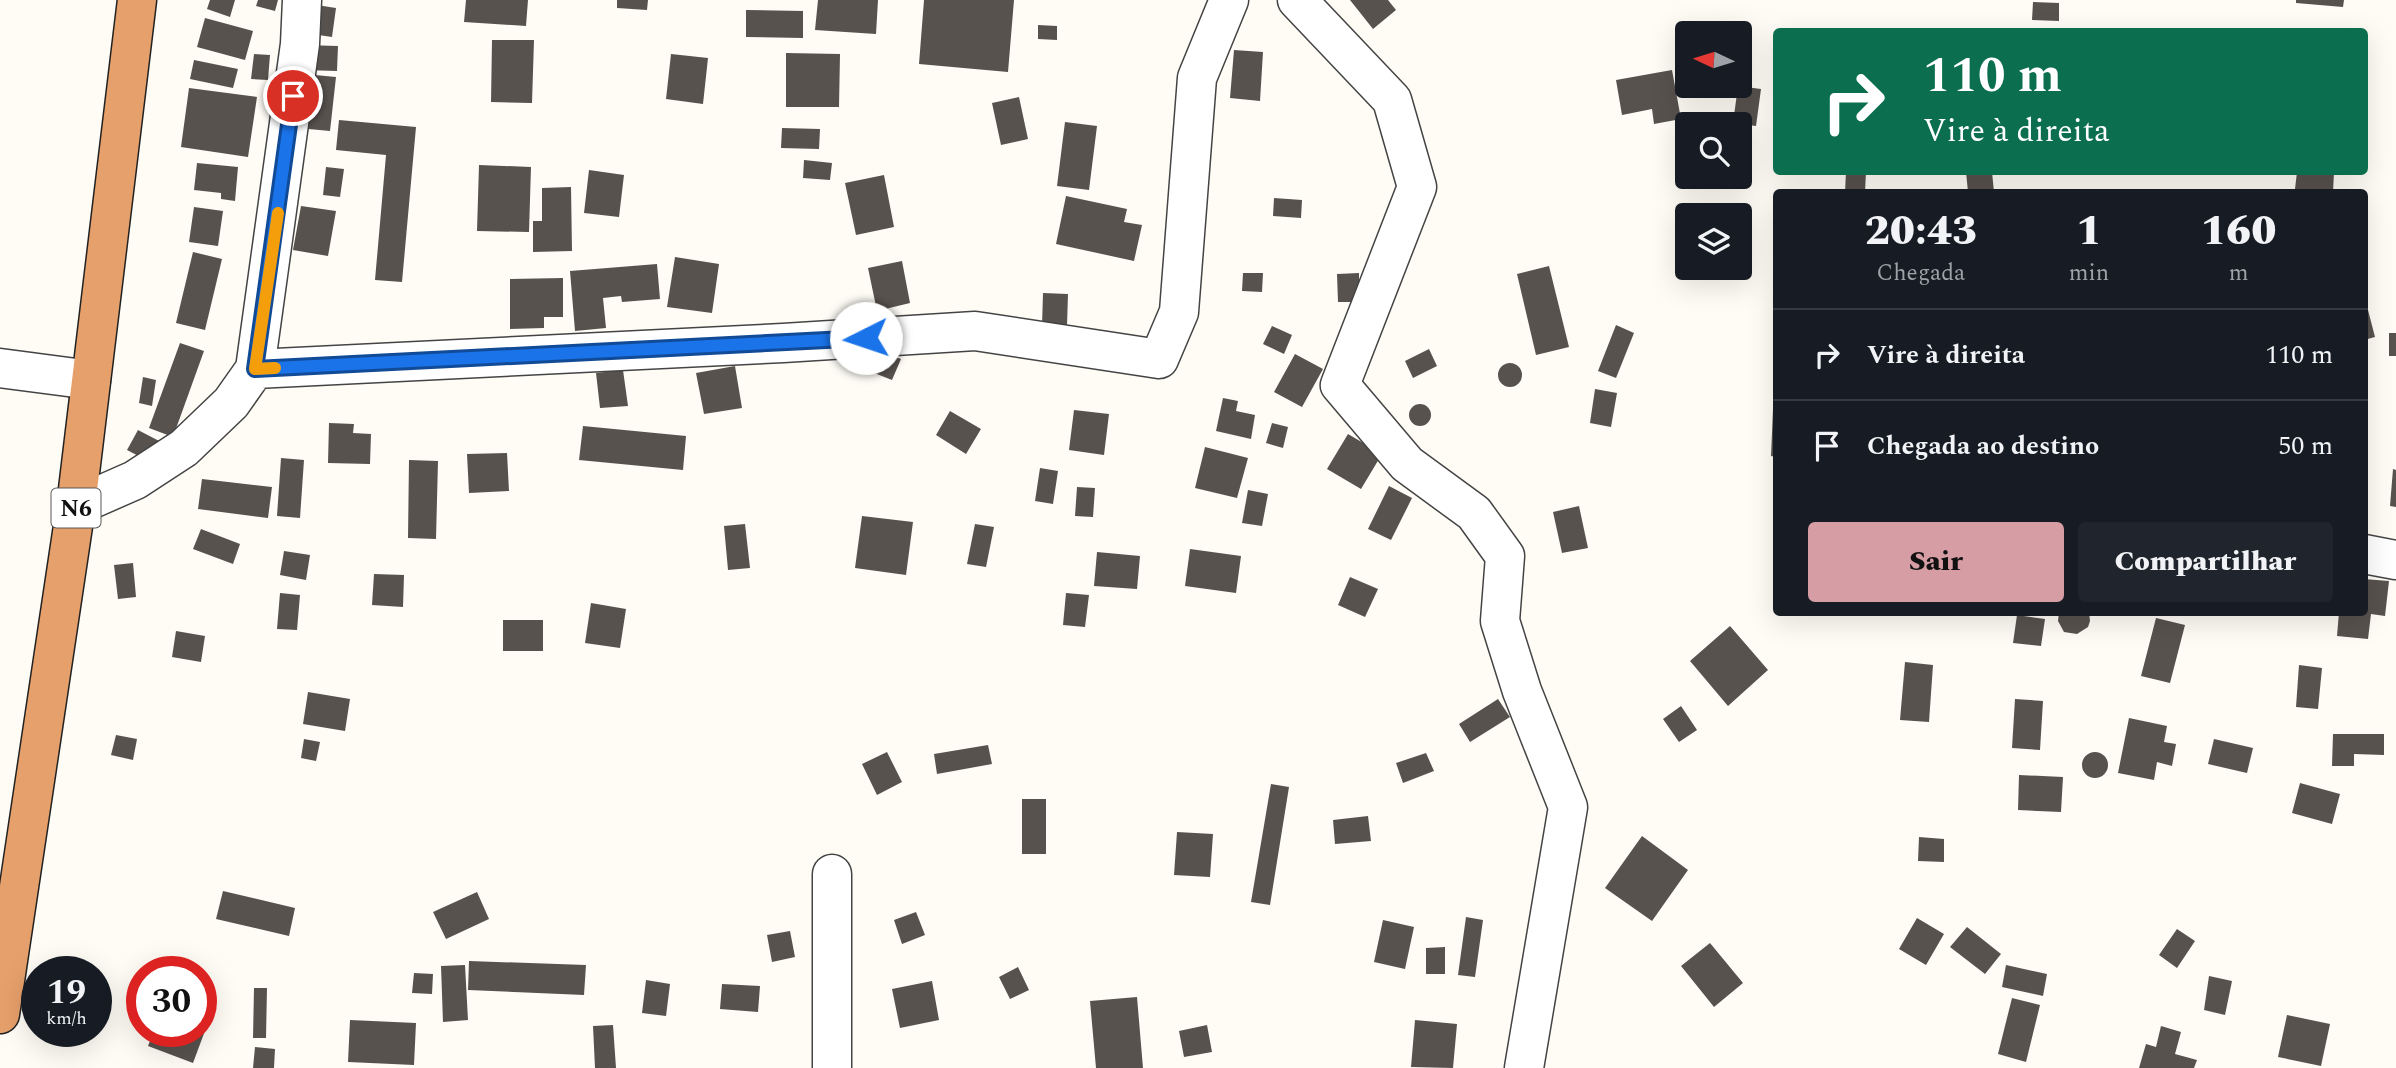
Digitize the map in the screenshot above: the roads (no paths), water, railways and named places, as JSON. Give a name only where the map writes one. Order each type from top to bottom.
[{"type":"highway","name":"N6","points":[[0,1014],[76,506],[136,0]]},
{"type":"street","points":[[76,506],[135,480],[184,448],[232,404],[255,369],[300,44],[302,0]]},
{"type":"street","points":[[255,369],[975,331],[1159,359],[1179,312],[1197,78],[1230,0]]},
{"type":"street","points":[[1297,0],[1392,100],[1417,187],[1340,385],[1407,464],[1475,513],[1505,556],[1500,621],[1522,691],[1568,807],[1524,1068]]},
{"type":"street","points":[[0,369],[91,380]]},
{"type":"street","points":[[2368,555],[2396,560]]},
{"type":"street","points":[[832,874],[832,1068]]}]
